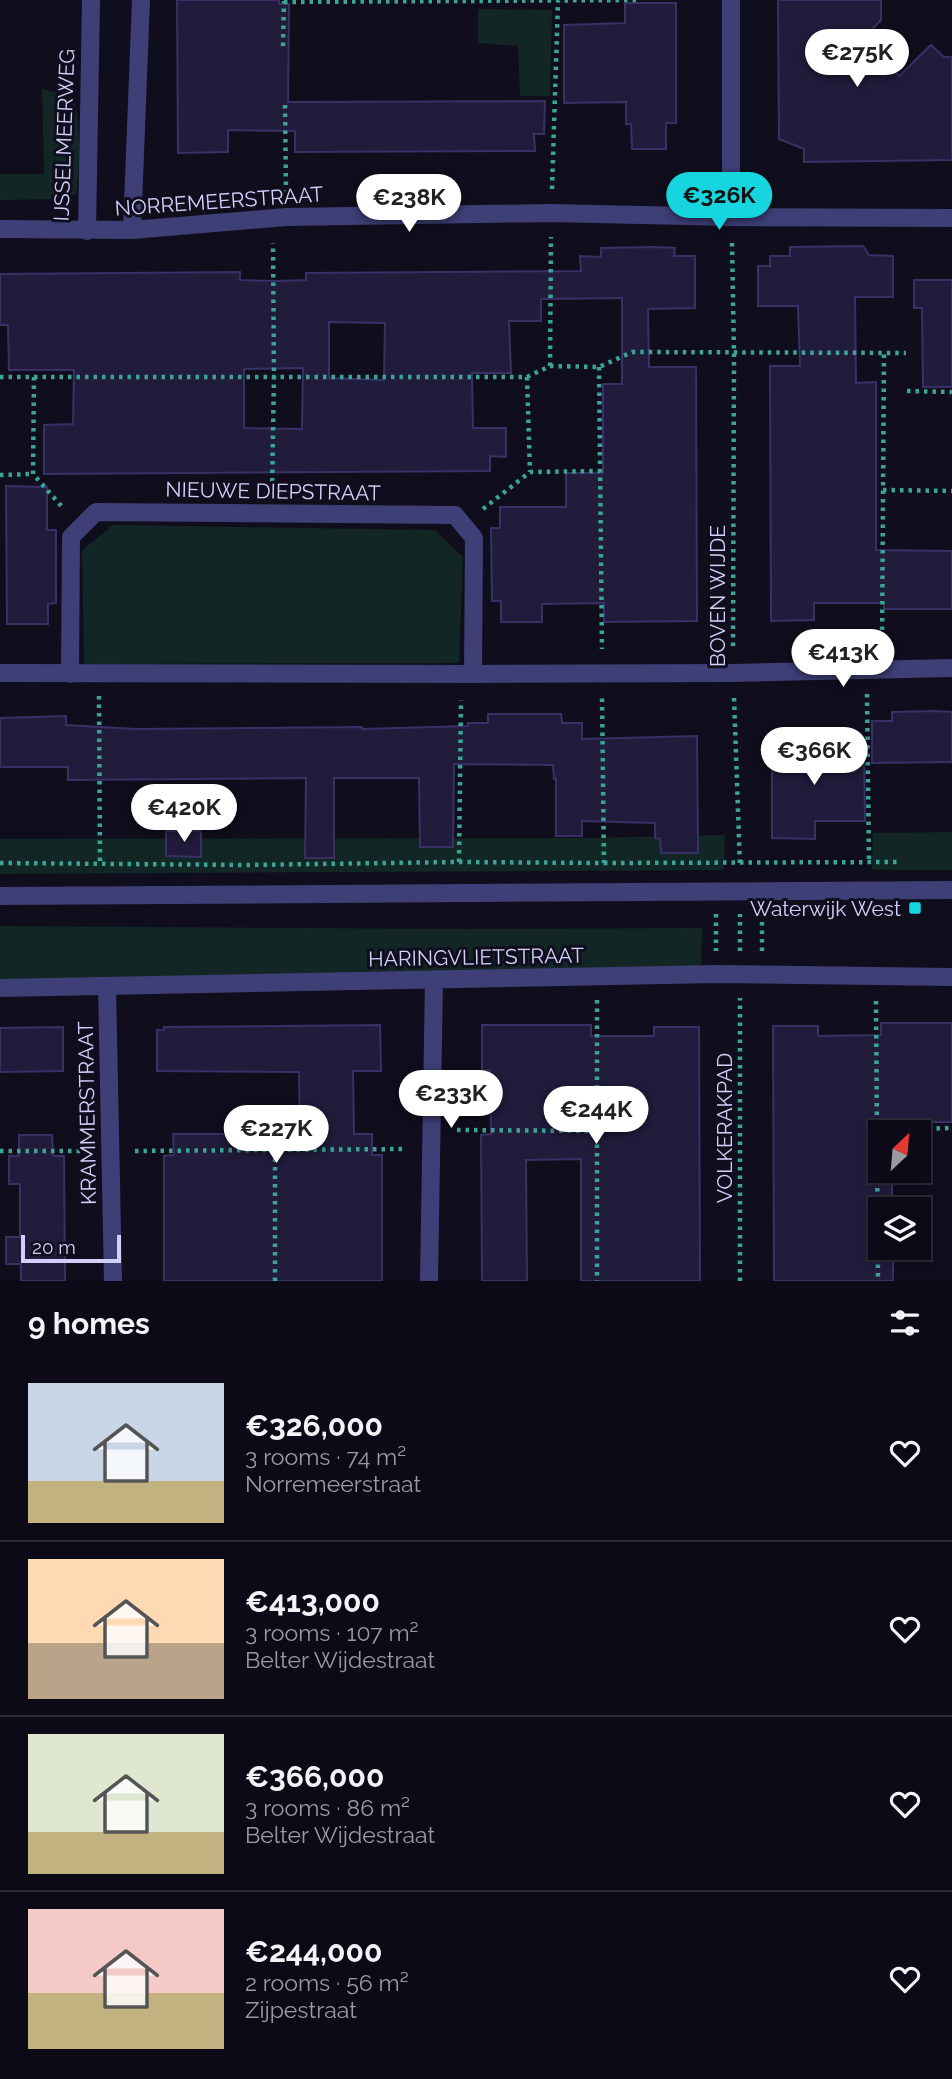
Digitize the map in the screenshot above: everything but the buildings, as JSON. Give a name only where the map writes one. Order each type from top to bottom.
[{"type":"street","name":"IJSSELMEERWEG","points":[[0,229],[87,231],[91,0]]},
{"type":"street","points":[[132,230],[141,0]]},
{"type":"street","points":[[731,0],[731,217]]},
{"type":"street","name":"NORREMEERSTRAAT","points":[[87,231],[132,230],[279,217],[551,213],[952,218]]},
{"type":"street","name":"NIEUWE DIEPSTRAAT","points":[[80,528],[96,512],[454,515],[463,525]]},
{"type":"street","points":[[463,525],[474,538],[467,674]]},
{"type":"street","points":[[70,674],[71,537],[80,528]]},
{"type":"street","points":[[0,673],[733,673],[952,668]]},
{"type":"street","points":[[0,896],[952,890]]},
{"type":"street","name":"HARINGVLIETSTRAAT","points":[[0,988],[740,975],[952,977]]},
{"type":"street","points":[[429,1281],[434,979]]},
{"type":"street","name":"KRAMMERSTRAAT","points":[[107,986],[113,1281]]},
{"type":"path","points":[[283,46],[284,1],[638,0]]},
{"type":"path","points":[[550,366],[551,213],[558,1]]},
{"type":"path","points":[[271,513],[279,217],[285,105]]},
{"type":"path","name":"BOVEN WIJDE","points":[[731,217],[734,353],[733,673],[740,861],[740,975]]},
{"type":"path","points":[[0,377],[527,377],[550,366],[599,367],[632,352],[906,353]]},
{"type":"path","points":[[869,862],[883,491],[884,353]]},
{"type":"path","points":[[599,367],[604,863]]},
{"type":"path","points":[[34,377],[33,474],[80,528]]},
{"type":"path","points":[[527,377],[530,472]]},
{"type":"path","points":[[906,391],[952,392]]},
{"type":"path","points":[[463,525],[530,472],[600,471]]},
{"type":"path","points":[[0,475],[33,474]]},
{"type":"path","points":[[883,491],[952,491]]},
{"type":"path","points":[[99,674],[100,863]]},
{"type":"path","points":[[459,862],[467,674]]},
{"type":"path","points":[[0,863],[246,865],[910,862]]},
{"type":"path","name":"VOLKERAKPAD","points":[[740,975],[740,1281]]},
{"type":"path","points":[[875,975],[877,1120]]},
{"type":"path","points":[[597,978],[597,1281]]},
{"type":"path","points":[[931,1128],[952,1128]]},
{"type":"path","points":[[432,1129],[596,1132]]},
{"type":"path","points":[[0,1151],[432,1149]]},
{"type":"path","points":[[275,1150],[275,1281]]},
{"type":"path","points":[[877,1183],[878,1281]]},
{"type":"green space","points":[[478,9],[552,10],[550,96],[520,96],[518,46],[478,43]]},
{"type":"green space","points":[[42,89],[74,97],[79,145],[76,194],[65,199],[0,200],[0,174],[44,174]]},
{"type":"green space","points":[[113,525],[435,530],[463,557],[459,663],[84,664],[82,550]]},
{"type":"green space","points":[[952,832],[952,870],[872,870],[873,833]]},
{"type":"green space","points":[[725,835],[724,870],[0,874],[0,839],[585,838]]},
{"type":"green space","points":[[0,926],[702,928],[701,981],[0,984]]},
{"type":"place","name":"Waterwijk West","points":[[915,908]]}]
